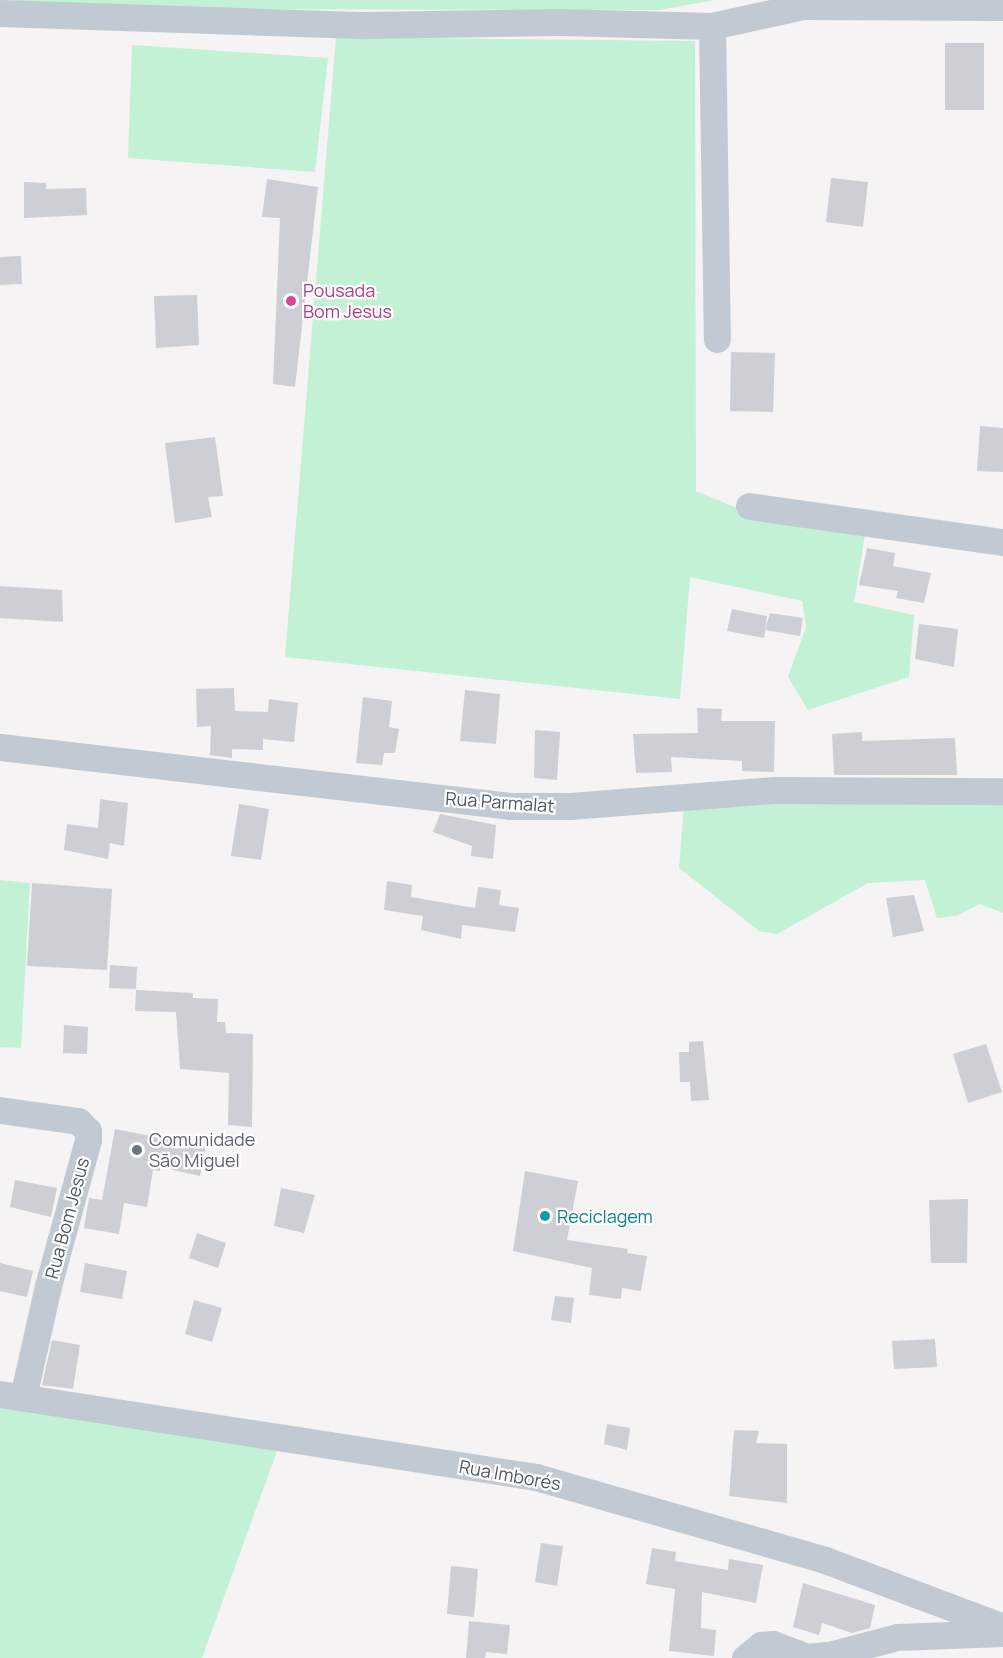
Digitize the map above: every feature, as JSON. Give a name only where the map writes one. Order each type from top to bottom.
[{"type":"street","points":[[0,14],[366,25],[560,22],[712,26],[803,6],[1003,7]]},
{"type":"street","points":[[712,26],[717,339]]},
{"type":"street","points":[[749,506],[1003,542]]},
{"type":"street","name":"Rua Parmalat","points":[[0,747],[192,766],[510,806],[570,807],[743,791],[1003,791]]},
{"type":"street","name":"Rua Bom Jesus","points":[[0,1110],[78,1121],[88,1131],[88,1140],[48,1286],[12,1395]]},
{"type":"street","name":"Rua Imborés","points":[[12,1395],[536,1477],[825,1560],[1003,1627]]},
{"type":"street","points":[[745,1658],[762,1645],[773,1644],[807,1657],[822,1656],[897,1637],[1003,1633]]},
{"type":"green space","points":[[0,0],[715,0],[659,10],[137,9]]},
{"type":"green space","points":[[336,37],[695,41],[696,491],[749,513],[866,529],[854,602],[914,615],[909,677],[808,710],[788,677],[806,627],[802,601],[690,577],[680,699],[285,657]]},
{"type":"green space","points":[[132,45],[328,58],[315,172],[128,158]]},
{"type":"green space","points":[[1003,798],[1003,913],[980,904],[956,916],[937,918],[925,880],[868,883],[777,934],[759,931],[679,868],[684,805]]},
{"type":"green space","points":[[0,880],[30,883],[21,1048],[0,1047]]},
{"type":"green space","points":[[0,1403],[277,1451],[202,1658],[0,1658]]},
{"type":"building","points":[[945,43],[984,43],[984,110],[945,110]]},
{"type":"building","points":[[831,178],[868,182],[863,227],[826,222]]},
{"type":"building","name":"Pousada Bom Jesus","points":[[267,179],[318,187],[295,387],[273,384],[280,218],[262,217]]},
{"type":"building","points":[[24,182],[46,183],[46,189],[86,188],[87,215],[24,218]]},
{"type":"building","points":[[21,256],[22,284],[0,285],[0,257]]},
{"type":"building","points":[[197,295],[199,345],[156,348],[154,296]]},
{"type":"building","points":[[731,352],[775,353],[773,412],[730,411]]},
{"type":"building","points":[[980,426],[1003,428],[1003,472],[977,471]]},
{"type":"building","points":[[215,437],[223,496],[208,497],[212,517],[175,523],[165,443]]},
{"type":"building","points":[[867,548],[895,553],[893,566],[931,573],[924,603],[896,598],[898,591],[859,585]]},
{"type":"building","points":[[0,586],[62,590],[63,622],[0,618]]},
{"type":"building","points":[[732,609],[767,616],[764,638],[727,631]]},
{"type":"building","points":[[770,613],[803,618],[800,636],[765,630]]},
{"type":"building","points":[[919,624],[958,629],[954,667],[915,659]]},
{"type":"building","points":[[234,688],[235,711],[268,712],[269,699],[298,703],[294,742],[263,739],[263,750],[232,749],[232,758],[210,755],[211,726],[197,727],[196,689]]},
{"type":"building","points":[[465,690],[500,694],[496,744],[460,741]]},
{"type":"building","points":[[363,697],[392,701],[389,727],[399,729],[395,753],[384,753],[382,765],[356,763]]},
{"type":"building","points":[[697,708],[722,709],[721,721],[775,721],[774,772],[742,771],[742,761],[671,757],[672,772],[636,773],[633,734],[698,733]]},
{"type":"building","points":[[535,730],[560,732],[557,780],[534,778]]},
{"type":"building","points":[[862,732],[862,741],[955,738],[957,775],[834,775],[832,734]]},
{"type":"building","points":[[100,799],[128,803],[124,846],[110,843],[108,859],[64,850],[67,824],[98,828]]},
{"type":"building","points":[[239,804],[269,809],[261,860],[231,856]]},
{"type":"building","points":[[440,814],[496,825],[493,859],[471,856],[472,846],[433,832]]},
{"type":"building","points":[[387,881],[412,885],[411,897],[475,908],[478,887],[501,890],[499,905],[519,908],[515,932],[462,925],[461,939],[421,930],[423,916],[384,910]]},
{"type":"building","points":[[32,883],[112,889],[107,970],[27,966]]},
{"type":"building","points":[[914,895],[924,931],[893,937],[886,898]]},
{"type":"building","points":[[110,965],[137,967],[136,989],[109,988]]},
{"type":"building","points":[[136,990],[193,993],[193,998],[218,999],[217,1022],[225,1022],[226,1033],[253,1034],[252,1127],[228,1125],[229,1073],[180,1069],[176,1012],[135,1011]]},
{"type":"building","points":[[64,1025],[88,1027],[87,1054],[63,1053]]},
{"type":"building","points":[[703,1041],[709,1100],[691,1101],[690,1082],[680,1082],[679,1052],[689,1052],[689,1042]]},
{"type":"building","points":[[986,1044],[1002,1092],[968,1103],[953,1054]]},
{"type":"building","points":[[115,1129],[206,1147],[200,1176],[160,1167],[160,1171],[153,1170],[147,1207],[124,1203],[119,1234],[84,1228],[89,1198],[102,1200]]},
{"type":"building","points":[[525,1171],[578,1181],[567,1240],[628,1249],[627,1253],[647,1256],[641,1291],[622,1288],[621,1299],[589,1295],[592,1268],[513,1251]]},
{"type":"building","points":[[15,1180],[57,1188],[51,1217],[10,1207]]},
{"type":"building","points":[[281,1188],[315,1195],[304,1233],[274,1226]]},
{"type":"building","points":[[968,1199],[967,1263],[931,1263],[929,1200]]},
{"type":"building","points":[[197,1233],[226,1243],[218,1268],[189,1258]]},
{"type":"building","points":[[0,1263],[33,1271],[27,1297],[0,1291]]},
{"type":"building","points":[[85,1263],[127,1271],[122,1299],[80,1292]]},
{"type":"building","points":[[555,1296],[574,1298],[571,1323],[551,1320]]},
{"type":"building","points":[[194,1300],[222,1308],[212,1342],[185,1334]]},
{"type":"building","points":[[935,1339],[937,1367],[894,1369],[892,1341]]},
{"type":"building","points":[[52,1340],[80,1345],[73,1389],[42,1385]]},
{"type":"building","points":[[607,1424],[630,1428],[627,1450],[604,1444]]},
{"type":"building","points":[[734,1430],[759,1431],[756,1443],[787,1444],[787,1503],[729,1496]]},
{"type":"building","points":[[541,1543],[563,1546],[557,1586],[535,1582]]},
{"type":"building","points":[[652,1548],[676,1552],[675,1561],[728,1570],[729,1559],[763,1565],[756,1603],[702,1592],[701,1628],[716,1630],[714,1656],[669,1651],[675,1589],[646,1584]]},
{"type":"building","points":[[451,1566],[478,1569],[474,1617],[447,1614]]},
{"type":"building","points":[[803,1583],[875,1605],[870,1628],[852,1633],[822,1623],[819,1635],[793,1627]]},
{"type":"building","points":[[469,1621],[510,1625],[507,1654],[486,1652],[485,1658],[466,1658]]},
{"type":"place","name":"Pousada Bom Jesus","points":[[291,301]]},
{"type":"place","name":"Comunidade São Miguel","points":[[137,1150]]},
{"type":"place","name":"Reciclagem","points":[[545,1216]]}]
